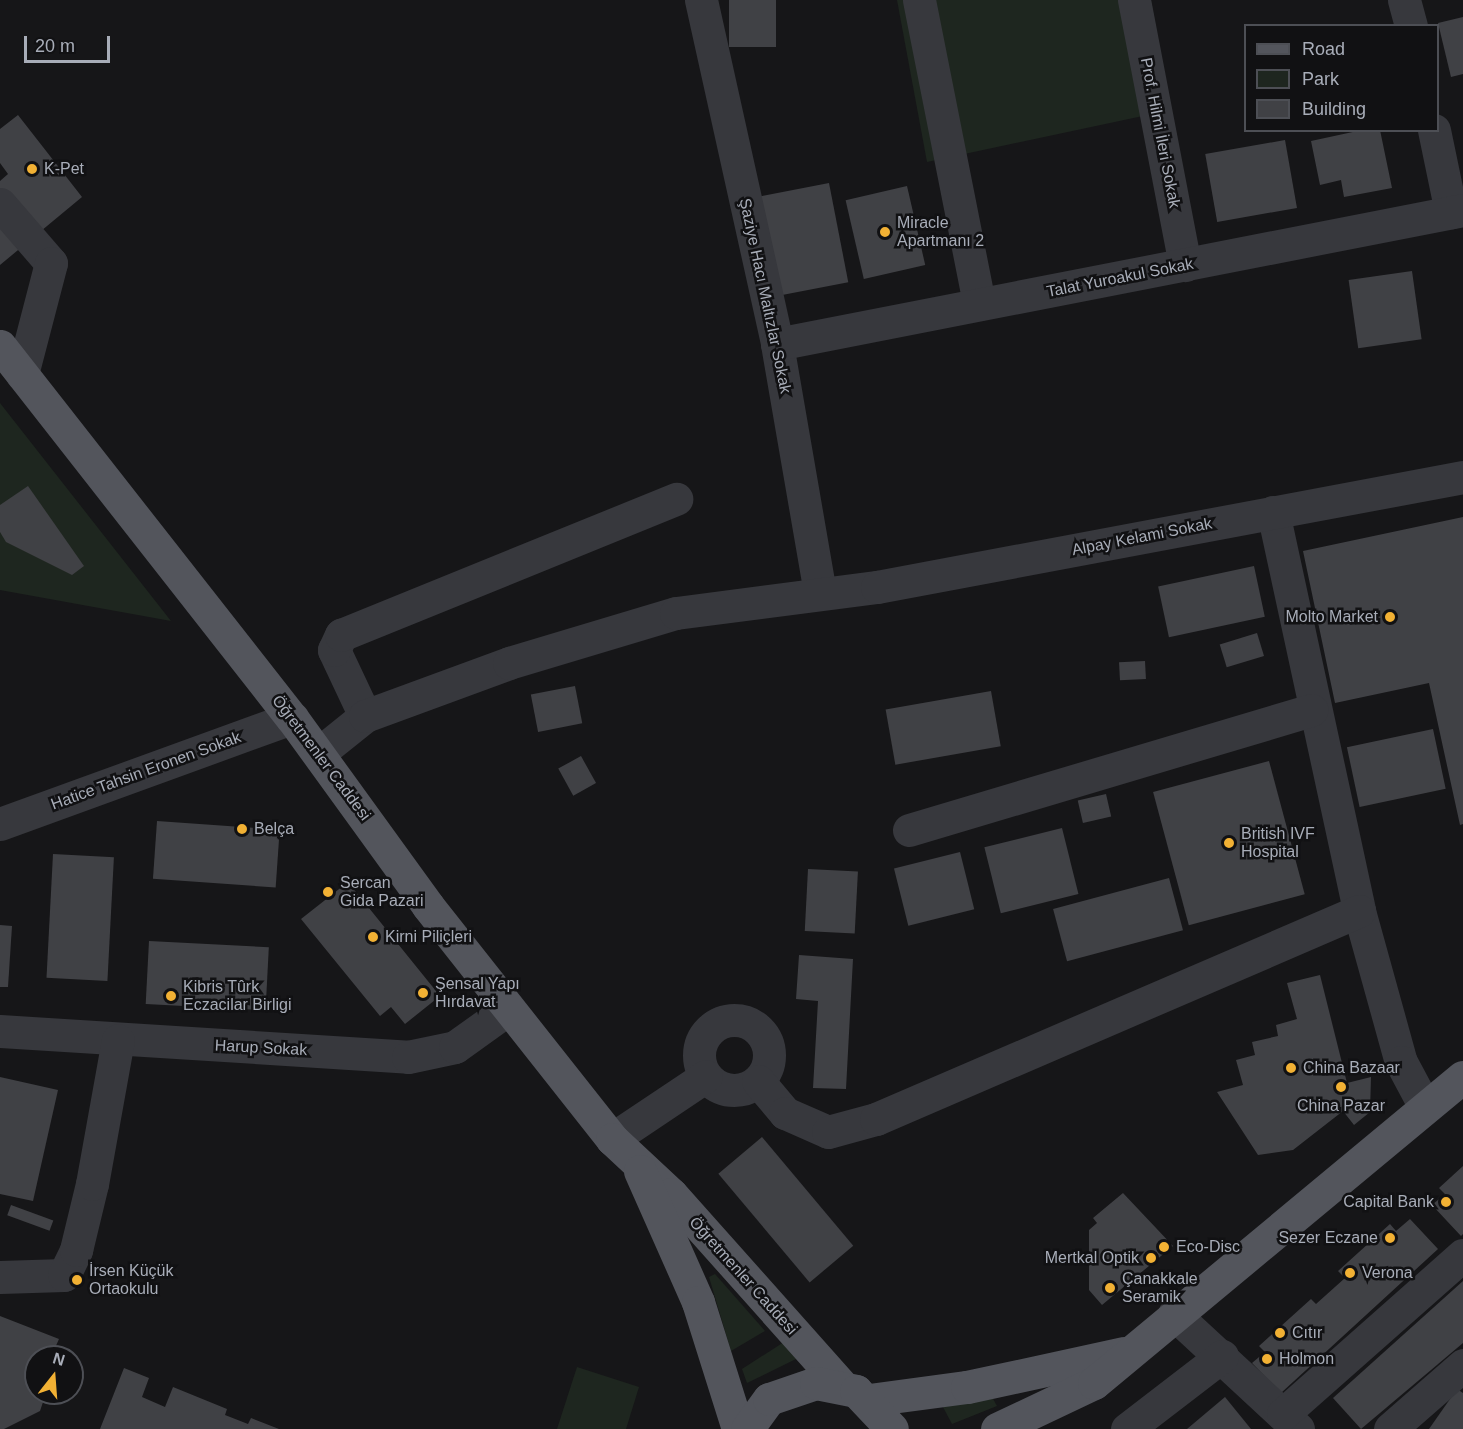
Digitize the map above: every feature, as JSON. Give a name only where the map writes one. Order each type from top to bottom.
[{"type":"main road","name":"Öğretmenler Caddesi","points":[[0,346],[292,718],[508,1009],[612,1139],[640,1171],[671,1194],[855,1393],[892,1429]]},
{"type":"main road","points":[[997,1429],[1094,1383],[1174,1314],[1463,1077]]},
{"type":"main road","name":"Öğretmenler Caddesi","points":[[640,1171],[698,1302],[738,1429]]},
{"type":"main road","points":[[747,1429],[770,1399],[792,1387],[855,1393],[968,1387],[1130,1352]]},
{"type":"street","name":"Şaziye Hacı Maltızlar Sokak","points":[[701,0],[777,344],[820,593]]},
{"type":"street","points":[[919,0],[979,304]]},
{"type":"street","name":"Prof. Hilmi İleri Sokak","points":[[1134,0],[1185,265]]},
{"type":"street","points":[[1404,0],[1410,24]]},
{"type":"street","points":[[1435,132],[1457,211]]},
{"type":"street","points":[[0,204],[51,263],[22,374]]},
{"type":"street","name":"Talat Yuroakul Sokak","points":[[777,344],[1457,211]]},
{"type":"street","name":"Alpay Kelami Sokak","points":[[319,753],[364,716],[509,663],[676,613],[820,593],[1463,477]]},
{"type":"street","points":[[364,716],[334,650],[341,635],[676,499]]},
{"type":"street","points":[[1273,512],[1312,710],[1359,910],[1401,1062],[1425,1107]]},
{"type":"street","points":[[909,830],[1312,710]]},
{"type":"street","name":"Hatice Tahsin Eronen Sokak","points":[[0,824],[292,718]]},
{"type":"street","points":[[758,1081],[785,1113],[828,1132],[876,1119],[1359,910]]},
{"type":"street","name":"Harup Sokak","points":[[0,1031],[117,1040],[425,1056],[455,1047],[508,1009]]},
{"type":"street","points":[[738,1020],[759,1029],[770,1050],[758,1081],[737,1090],[706,1076],[699,1054],[707,1032],[738,1020]]},
{"type":"street","points":[[0,1277],[64,1275],[76,1250],[92,1184],[117,1040]]},
{"type":"street","points":[[612,1139],[706,1076]]},
{"type":"street","points":[[1174,1314],[1291,1422],[1463,1255]]},
{"type":"street","points":[[1127,1429],[1222,1356]]},
{"type":"street","points":[[1390,1429],[1463,1365]]},
{"type":"green space","points":[[897,0],[1151,0],[1171,110],[927,162]]},
{"type":"green space","points":[[0,403],[171,621],[0,590]]},
{"type":"green space","points":[[715,1274],[765,1331],[731,1351],[709,1277]]},
{"type":"green space","points":[[784,1342],[798,1358],[747,1383],[742,1369]]},
{"type":"green space","points":[[577,1367],[639,1387],[626,1429],[557,1429]]},
{"type":"green space","points":[[992,1397],[997,1406],[952,1424],[943,1407]]},
{"type":"building","points":[[729,0],[776,0],[776,47],[729,47]]},
{"type":"building","points":[[1463,17],[1463,74],[1451,77],[1438,23]]},
{"type":"building","name":"K-Pet","points":[[18,115],[82,197],[0,265],[0,181],[8,174],[0,163],[0,129]]},
{"type":"building","points":[[1353,132],[1380,132],[1392,188],[1344,197],[1341,180],[1320,185],[1311,141]]},
{"type":"building","points":[[1285,140],[1297,208],[1217,222],[1205,154]]},
{"type":"building","points":[[829,183],[848,282],[780,296],[760,196]]},
{"type":"building","name":"Miracle Apartmanı 2","points":[[907,186],[925,265],[864,279],[846,200]]},
{"type":"building","points":[[1412,271],[1422,339],[1358,348],[1349,280]]},
{"type":"building","points":[[28,486],[84,566],[72,575],[6,542],[0,532],[0,505]]},
{"type":"building","name":"Molto Market","points":[[1463,517],[1463,824],[1460,825],[1429,683],[1335,703],[1303,551]]},
{"type":"building","points":[[1254,566],[1265,617],[1169,637],[1158,586]]},
{"type":"building","points":[[1257,633],[1264,656],[1227,667],[1220,644]]},
{"type":"building","points":[[1145,661],[1146,679],[1120,680],[1119,662]]},
{"type":"building","points":[[575,686],[582,723],[538,732],[531,695]]},
{"type":"building","points":[[991,691],[1001,746],[895,765],[886,710]]},
{"type":"building","points":[[1433,729],[1446,789],[1360,807],[1347,747]]},
{"type":"building","points":[[581,756],[596,783],[573,796],[558,769]]},
{"type":"building","name":"British IVF Hospital","points":[[1269,761],[1305,894],[1189,925],[1153,792]]},
{"type":"building","points":[[1106,794],[1111,816],[1083,823],[1078,801]]},
{"type":"building","points":[[157,821],[280,830],[276,887],[153,879]]},
{"type":"building","points":[[1062,828],[1078,894],[1001,913],[984,847]]},
{"type":"building","points":[[960,852],[974,909],[908,926],[894,868]]},
{"type":"building","points":[[53,854],[114,857],[107,981],[47,978]]},
{"type":"building","points":[[808,869],[858,872],[855,934],[805,931]]},
{"type":"building","points":[[1169,878],[1183,930],[1067,961],[1053,909]]},
{"type":"building","points":[[348,882],[440,996],[405,1024],[391,1007],[380,1016],[301,919]]},
{"type":"building","points":[[0,925],[12,926],[8,987],[0,987]]},
{"type":"building","points":[[149,941],[269,947],[266,1010],[146,1004]]},
{"type":"building","points":[[799,955],[853,959],[846,1089],[813,1088],[818,1001],[796,999]]},
{"type":"building","name":"China Bazaar","points":[[1320,975],[1347,1083],[1371,1077],[1370,1112],[1354,1125],[1343,1111],[1293,1150],[1258,1155],[1217,1092],[1243,1085],[1236,1060],[1255,1055],[1252,1042],[1278,1036],[1276,1025],[1297,1019],[1287,983]]},
{"type":"building","points":[[0,1077],[58,1090],[33,1201],[0,1194]]},
{"type":"building","points":[[762,1137],[853,1246],[810,1282],[718,1174]]},
{"type":"building","points":[[1463,1166],[1463,1234],[1461,1236],[1432,1205],[1445,1194],[1439,1188]]},
{"type":"building","points":[[1123,1193],[1173,1246],[1102,1305],[1089,1290],[1089,1230],[1097,1223],[1093,1218]]},
{"type":"building","points":[[11,1205],[53,1220],[50,1231],[7,1215]]},
{"type":"building","points":[[1410,1219],[1438,1249],[1281,1393],[1252,1363],[1265,1352],[1259,1346],[1311,1299],[1316,1304],[1345,1278],[1338,1271],[1390,1224],[1396,1231]]},
{"type":"building","points":[[1463,1281],[1463,1343],[1361,1429],[1333,1398]]},
{"type":"building","points":[[0,1316],[59,1339],[56,1345],[24,1345],[24,1405],[42,1405],[40,1411],[0,1429]]},
{"type":"building","points":[[124,1368],[149,1378],[142,1397],[165,1407],[173,1387],[227,1409],[225,1415],[248,1424],[251,1418],[279,1429],[100,1429]]},
{"type":"building","points":[[1457,1389],[1463,1393],[1463,1429],[1429,1429]]},
{"type":"building","points":[[1225,1397],[1251,1429],[1187,1429]]},
{"type":"place","name":"K-Pet","points":[[32,169]]},
{"type":"place","name":"Miracle Apartmanı 2","points":[[885,232]]},
{"type":"place","name":"Molto Market","points":[[1390,617]]},
{"type":"place","name":"Belça","points":[[242,829]]},
{"type":"place","name":"British IVF Hospital","points":[[1229,843]]},
{"type":"place","name":"Sercan Gida Pazari","points":[[328,892]]},
{"type":"place","name":"Kirni Piliçleri","points":[[373,937]]},
{"type":"place","name":"Şensal Yapı Hırdavat","points":[[423,993]]},
{"type":"place","name":"Kibris Tûrk Eczacilar Birligi","points":[[171,996]]},
{"type":"place","name":"China Bazaar","points":[[1291,1068]]},
{"type":"place","name":"China Pazar","points":[[1341,1087]]},
{"type":"place","name":"Capital Bank","points":[[1446,1202]]},
{"type":"place","name":"Sezer Eczane","points":[[1390,1238]]},
{"type":"place","name":"Eco-Disc","points":[[1164,1247]]},
{"type":"place","name":"Mertkal Optik","points":[[1151,1258]]},
{"type":"place","name":"Verona","points":[[1350,1273]]},
{"type":"place","name":"İrsen Küçük Ortaokulu","points":[[77,1280]]},
{"type":"place","name":"Çanakkale Seramik","points":[[1110,1288]]},
{"type":"place","name":"Cıtır","points":[[1280,1333]]},
{"type":"place","name":"Holmon","points":[[1267,1359]]}]
